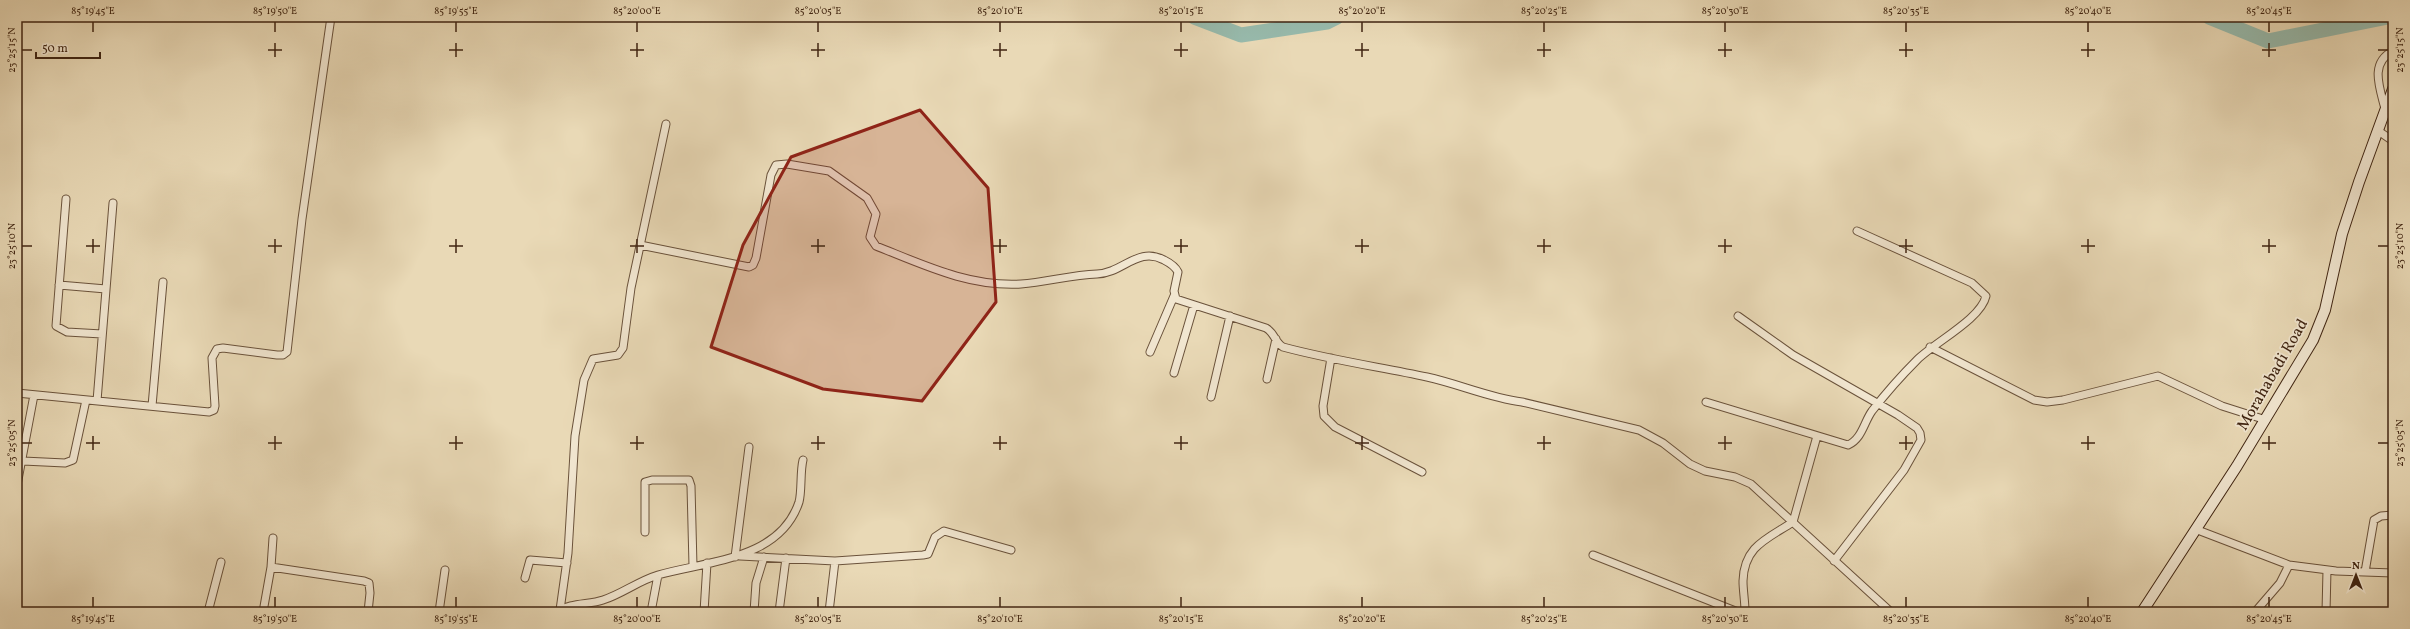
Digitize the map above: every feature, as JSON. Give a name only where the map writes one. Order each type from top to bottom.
[{"type":"main road","name":"Morahabadi Road","points":[[2142,612],[2156,588],[2266,420],[2307,350],[2320,324],[2330,294],[2342,234],[2377,130],[2393,89]]},
{"type":"street","points":[[17,393],[205,412],[214,410],[212,358],[217,349],[223,348],[277,355],[283,355],[287,352],[302,219],[331,17]]},
{"type":"street","points":[[2385,109],[2378,72],[2382,58],[2393,51]]},
{"type":"street","points":[[559,611],[567,563],[575,436],[584,380],[590,362],[596,357],[614,356],[622,353],[631,288],[666,124]]},
{"type":"street","points":[[2377,130],[2393,141]]},
{"type":"street","points":[[640,245],[749,267],[753,265],[756,258],[771,175],[776,165],[787,164],[829,171],[867,198],[876,214],[870,237],[876,246],[951,275],[986,283],[1023,284],[1062,277],[1105,273],[1138,256],[1151,255],[1176,268],[1178,277],[1174,296],[1150,352]]},
{"type":"street","points":[[66,199],[58,285],[56,326],[67,332],[102,334]]},
{"type":"street","points":[[97,401],[113,203]]},
{"type":"street","points":[[1706,402],[1842,444],[1852,443],[1879,402],[1930,347],[1976,313],[1985,302],[1986,296],[1972,283],[1857,230]]},
{"type":"street","points":[[152,406],[163,282]]},
{"type":"street","points":[[58,285],[106,290]]},
{"type":"street","points":[[1174,296],[1176,299],[1266,328],[1271,331],[1283,347],[1429,378],[1471,388],[1506,400],[1522,402],[1639,430],[1664,443],[1690,464],[1705,471],[1735,477],[1751,484],[1891,612]]},
{"type":"street","points":[[1174,373],[1194,305]]},
{"type":"street","points":[[1211,397],[1230,316]]},
{"type":"street","points":[[1738,316],[1793,355],[1879,402],[1918,428],[1921,440],[1892,487],[1834,561]]},
{"type":"street","points":[[1267,379],[1276,339]]},
{"type":"street","points":[[1930,347],[2034,400],[2047,402],[2063,400],[2158,376],[2222,406],[2266,420]]},
{"type":"street","points":[[1331,358],[1323,406],[1328,421],[1335,427],[1422,472]]},
{"type":"street","points":[[17,485],[23,460],[34,395]]},
{"type":"street","points":[[23,460],[66,463],[73,460],[86,400]]},
{"type":"street","points":[[1745,612],[1743,581],[1746,560],[1755,547],[1793,522],[1817,436]]},
{"type":"street","points":[[738,556],[749,447]]},
{"type":"street","points":[[559,611],[567,606],[602,600],[639,581],[658,575],[738,556],[774,538],[788,523],[800,499],[800,476],[803,460]]},
{"type":"street","points":[[645,532],[645,482],[652,480],[689,480],[691,486],[693,566]]},
{"type":"street","points":[[2365,572],[2374,520],[2381,516],[2393,516]]},
{"type":"street","points":[[2195,529],[2289,565],[2327,570],[2393,573]]},
{"type":"street","points":[[738,556],[869,560],[928,554],[935,538],[944,531],[1011,550]]},
{"type":"street","points":[[263,612],[271,567],[273,538]]},
{"type":"street","points":[[1593,555],[1738,612]]},
{"type":"street","points":[[754,612],[756,583],[764,557]]},
{"type":"street","points":[[779,612],[786,558]]},
{"type":"street","points":[[525,578],[530,560],[567,563]]},
{"type":"street","points":[[828,612],[835,560]]},
{"type":"street","points":[[208,612],[221,562]]},
{"type":"street","points":[[704,612],[707,563]]},
{"type":"street","points":[[2255,612],[2280,583],[2289,565]]},
{"type":"street","points":[[271,567],[369,583],[368,612]]},
{"type":"street","points":[[439,612],[445,570]]},
{"type":"street","points":[[2326,612],[2327,570]]},
{"type":"street","points":[[652,612],[658,575]]},
{"type":"highlighted area","points":[[920,110],[988,188],[996,302],[922,401],[823,389],[711,347],[743,245],[791,157]]},
{"type":"waterway","points":[[1194,17],[1241,35],[1327,22],[1337,17]]},
{"type":"waterway","points":[[2209,17],[2268,41],[2388,17]]}]
